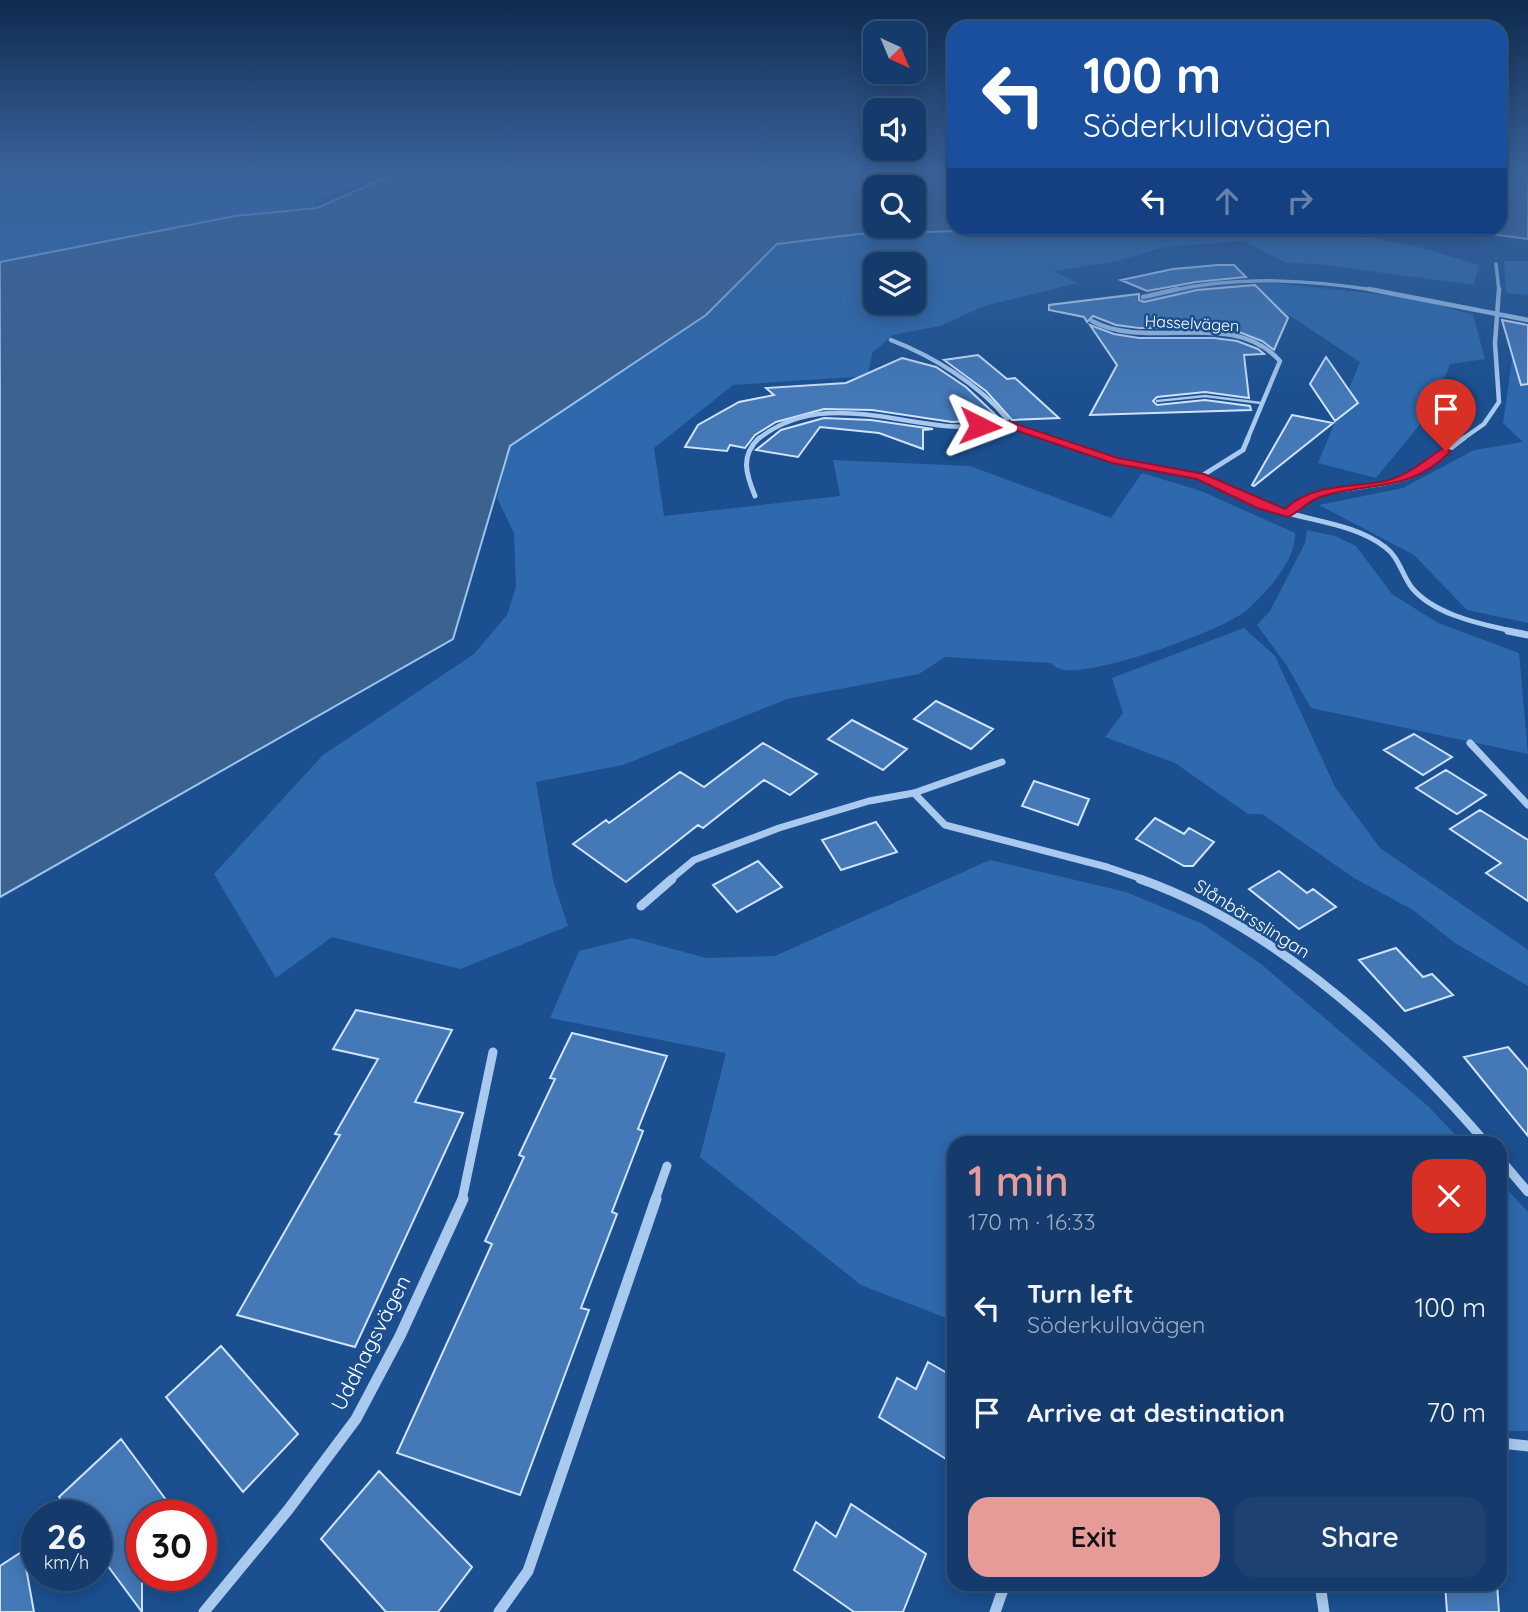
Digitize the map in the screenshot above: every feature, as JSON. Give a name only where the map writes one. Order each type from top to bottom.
[{"type":"street","points":[[1288,513],[1300,501],[1320,493],[1386,484],[1409,477],[1484,424],[1499,402],[1495,343],[1499,317],[1496,264]]},
{"type":"street","points":[[1143,297],[1217,281],[1278,280],[1398,293],[1499,317],[1528,320]]},
{"type":"street","name":"Hasselvägen","points":[[1092,321],[1116,332],[1208,334],[1259,341],[1274,350],[1280,361],[1243,450],[1200,477]]},
{"type":"street","points":[[891,340],[918,351],[990,402],[1004,414],[1007,419],[1004,423]]},
{"type":"street","points":[[755,496],[744,463],[747,452],[754,441],[769,430],[802,415],[841,411],[943,426],[1004,423],[1116,461],[1200,477],[1261,505],[1351,530],[1387,548],[1415,592],[1431,603],[1487,625],[1528,635]]},
{"type":"street","points":[[1470,743],[1528,805]]},
{"type":"street","points":[[640,906],[694,860],[831,813],[914,793],[1002,762]]},
{"type":"street","name":"Slånbärsslingan","points":[[914,793],[945,825],[1107,867],[1183,894],[1216,913],[1303,969],[1372,1024],[1437,1086],[1480,1136]]},
{"type":"street","name":"Uddhagsvägen","points":[[204,1612],[288,1510],[356,1419],[400,1336],[461,1206],[493,1052]]},
{"type":"street","points":[[499,1612],[528,1571],[667,1166]]},
{"type":"street","points":[[1507,1167],[1528,1192]]},
{"type":"street","points":[[1507,1444],[1528,1446]]},
{"type":"street","points":[[995,1612],[1002,1591]]},
{"type":"street","points":[[1321,1591],[1324,1612]]},
{"type":"lane","points":[[1157,401],[1205,396],[1261,402]]},
{"type":"shaded area","points":[[0,249],[65,249],[0,262]]},
{"type":"shaded area","points":[[65,249],[772,249],[706,315],[510,446],[453,639],[0,897],[0,262]]},
{"type":"shaded area","points":[[772,249],[1157,249],[1113,262],[1053,271],[1078,283],[984,306],[940,326],[893,335],[872,353],[868,376],[733,385],[654,448],[664,516],[840,496],[833,460],[970,466],[1111,518],[1142,473],[1201,491],[1295,533],[1294,543],[1286,564],[1248,609],[1213,629],[1156,651],[1098,667],[1075,670],[1060,669],[1051,663],[945,657],[919,674],[787,699],[623,765],[536,782],[553,880],[568,926],[460,969],[332,937],[276,978],[214,874],[323,755],[474,654],[507,615],[516,587],[514,533],[497,498],[510,446],[706,315]]},
{"type":"shaded area","points":[[1259,249],[1426,249],[1479,265],[1474,285],[1317,264],[1287,263]]},
{"type":"shaded area","points":[[1504,261],[1528,261],[1528,295],[1506,293]]},
{"type":"shaded area","points":[[1273,283],[1415,298],[1473,315],[1485,359],[1450,364],[1430,412],[1376,478],[1318,463],[1360,362],[1292,317],[1126,302],[1206,285]]},
{"type":"shaded area","points":[[1528,356],[1528,623],[1467,610],[1414,555],[1319,505],[1403,488],[1474,450],[1523,442],[1503,423],[1512,360]]},
{"type":"shaded area","points":[[1307,530],[1335,536],[1356,546],[1392,594],[1438,623],[1519,653],[1528,754],[1311,708],[1287,666],[1257,625],[1270,611],[1305,543]]},
{"type":"shaded area","points":[[1244,628],[1275,656],[1335,787],[1380,848],[1528,950],[1528,986],[1455,943],[1413,910],[1354,878],[1262,814],[1248,814],[1175,763],[1105,737],[1123,713],[1112,678]]},
{"type":"shaded area","points":[[990,860],[1126,892],[1203,924],[1261,964],[1428,1106],[1456,1136],[947,1136],[947,1318],[861,1285],[700,1157],[726,1053],[550,1018],[579,951],[632,938],[706,958],[775,956]]},
{"type":"shaded area","points":[[1507,1190],[1528,1212],[1528,1431],[1507,1431]]},
{"type":"building","points":[[1234,265],[1246,277],[1147,291],[1121,280],[1173,269]]},
{"type":"building","points":[[1255,285],[1288,318],[1274,350],[1262,341],[1239,332],[1215,328],[1139,328],[1116,325],[1093,316],[1087,322],[1084,317],[1049,310],[1049,305],[1139,294],[1139,300],[1144,302],[1197,290]]},
{"type":"building","points":[[1502,320],[1528,325],[1528,384],[1521,385]]},
{"type":"building","points":[[1090,325],[1114,334],[1139,338],[1214,338],[1237,341],[1258,349],[1264,354],[1244,355],[1249,398],[1205,392],[1157,397],[1153,401],[1157,405],[1205,400],[1250,406],[1251,410],[1090,415],[1117,365]]},
{"type":"building","points":[[978,355],[1007,379],[1015,378],[1059,418],[1012,420],[986,391],[944,360]]},
{"type":"building","points":[[1326,357],[1358,403],[1335,421],[1310,384]]},
{"type":"building","points":[[902,358],[936,367],[966,387],[1000,419],[952,422],[872,410],[824,409],[776,422],[755,435],[745,448],[730,445],[727,451],[685,447],[698,425],[739,402],[774,395],[766,388],[846,383]]},
{"type":"building","points":[[1292,415],[1333,423],[1252,485]]},
{"type":"building","points":[[824,418],[871,420],[933,429],[923,430],[923,449],[879,433],[820,427],[798,457],[756,450],[781,430]]},
{"type":"building","points":[[936,701],[993,729],[971,749],[914,719]]},
{"type":"building","points":[[852,720],[907,749],[883,770],[828,739]]},
{"type":"building","points":[[1414,734],[1452,757],[1423,775],[1384,750]]},
{"type":"building","points":[[763,743],[817,774],[790,795],[764,780],[703,828],[698,825],[626,882],[573,844],[606,820],[609,823],[680,772],[704,787]]},
{"type":"building","points":[[1446,770],[1486,795],[1457,814],[1416,788]]},
{"type":"building","points":[[1034,781],[1089,799],[1078,825],[1022,806]]},
{"type":"building","points":[[1480,810],[1528,840],[1528,901],[1486,873],[1501,863],[1450,829]]},
{"type":"building","points":[[1155,818],[1184,834],[1189,828],[1214,842],[1193,866],[1184,866],[1136,839]]},
{"type":"building","points":[[876,822],[897,852],[841,870],[822,840]]},
{"type":"building","points":[[758,861],[782,887],[737,912],[713,885]]},
{"type":"building","points":[[1279,871],[1307,893],[1313,889],[1336,907],[1299,929],[1249,889]]},
{"type":"building","points":[[1396,948],[1423,977],[1432,974],[1453,995],[1405,1011],[1359,960]]},
{"type":"building","points":[[356,1010],[452,1030],[415,1102],[463,1113],[355,1347],[237,1315],[340,1135],[335,1134],[378,1059],[333,1049]]},
{"type":"building","points":[[572,1033],[667,1056],[638,1129],[643,1131],[612,1212],[617,1214],[581,1308],[589,1310],[520,1495],[397,1453],[492,1244],[485,1241],[524,1157],[519,1155],[555,1079],[550,1078]]},
{"type":"building","points":[[1508,1047],[1528,1070],[1528,1136],[1464,1057]]},
{"type":"building","points":[[221,1346],[298,1434],[243,1492],[166,1397]]},
{"type":"building","points":[[928,1362],[947,1373],[947,1460],[879,1417],[897,1378],[916,1389]]},
{"type":"building","points":[[121,1439],[166,1500],[126,1500],[126,1590],[112,1572],[112,1500],[61,1500],[59,1497]]},
{"type":"building","points":[[379,1471],[472,1567],[438,1612],[386,1612],[321,1539]]},
{"type":"building","points":[[851,1504],[926,1554],[903,1612],[854,1612],[794,1570],[816,1522],[836,1537]]},
{"type":"building","points":[[21,1552],[21,1591],[30,1591],[34,1612],[0,1612],[0,1566]]},
{"type":"building","points":[[126,1591],[142,1591],[142,1612]]},
{"type":"building","points":[[1446,1591],[1498,1591],[1499,1612],[1447,1612]]},
{"type":"route","points":[[980,426],[1004,423],[1097,456],[1200,477],[1261,505],[1288,513],[1300,501],[1320,493],[1386,484],[1409,477],[1446,451]]}]
